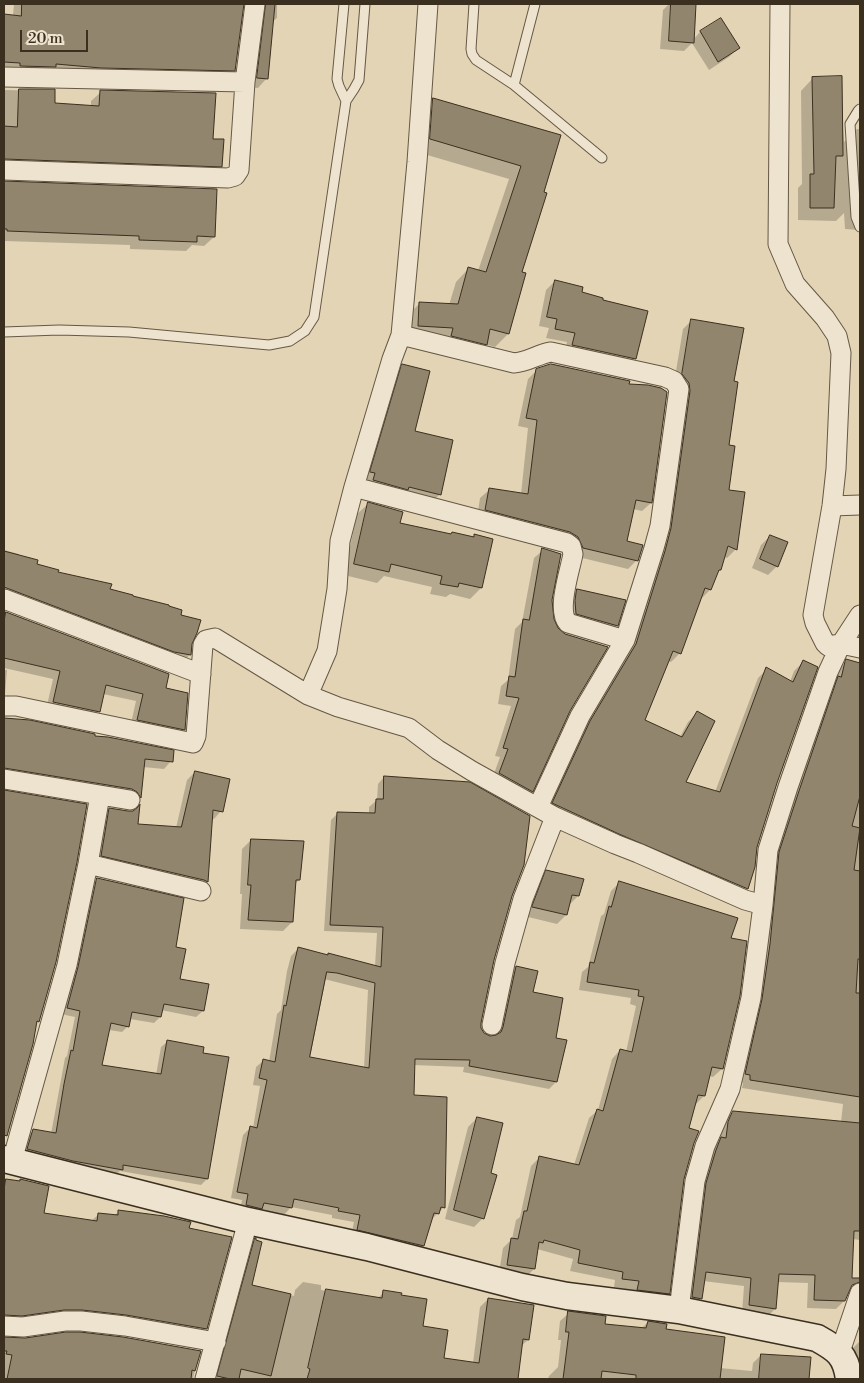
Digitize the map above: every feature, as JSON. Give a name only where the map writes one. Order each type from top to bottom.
[{"type":"street","points":[[4,170],[228,178],[235,176],[238,170],[245,82],[255,4]]},
{"type":"street","points":[[308,695],[327,652],[337,589],[340,541],[392,359],[401,335],[417,162],[428,4]]},
{"type":"street","points":[[780,4],[778,244],[795,284],[826,318],[837,336],[841,353],[836,469],[832,506],[813,616],[815,622],[833,644],[860,648]]},
{"type":"street","points":[[4,76],[245,82]]},
{"type":"street","points":[[401,335],[514,363],[524,362],[551,352],[665,376],[674,381],[679,389],[660,526],[624,640],[580,716],[538,807]]},
{"type":"street","points":[[354,488],[567,543],[571,546],[573,554],[562,606],[565,620],[568,623],[624,640]]},
{"type":"street","points":[[832,506],[860,505]]},
{"type":"street","points":[[4,600],[201,674]]},
{"type":"street","points":[[679,1310],[695,1181],[705,1146],[730,1089],[751,998],[768,850],[788,786],[825,681],[833,644],[860,615]]},
{"type":"street","points":[[4,706],[16,706],[193,743],[196,736],[203,645],[206,640],[215,638],[308,695],[338,707],[409,728],[438,750],[472,771],[555,817],[745,900],[763,905]]},
{"type":"street","points":[[4,779],[130,800]]},
{"type":"street","points":[[100,795],[67,965],[8,1160],[248,1221],[367,1247],[522,1287],[561,1295],[679,1310],[817,1338],[840,1352],[847,1365],[849,1379]]},
{"type":"street","points":[[492,1025],[505,963],[523,899],[555,817]]},
{"type":"street","points":[[88,864],[201,891]]},
{"type":"street","points":[[205,1379],[248,1221]]},
{"type":"street","points":[[840,1352],[860,1293]]},
{"type":"street","points":[[4,1326],[24,1327],[65,1321],[81,1321],[124,1326],[216,1342]]},
{"type":"lane","points":[[344,4],[337,79],[346,101]]},
{"type":"lane","points":[[4,332],[59,330],[129,332],[269,345],[290,341],[305,331],[314,317],[346,101],[359,80],[365,4]]},
{"type":"lane","points":[[474,4],[472,54],[476,60],[514,85],[602,158]]},
{"type":"lane","points":[[514,85],[535,4]]},
{"type":"lane","points":[[860,109],[850,124],[856,217],[860,227]]},
{"type":"building","points":[[22,4],[244,4],[235,71],[101,68],[56,64],[56,67],[20,66],[20,63],[4,62],[4,14],[21,16]]},
{"type":"building","points":[[266,4],[275,4],[268,79],[257,78]]},
{"type":"building","points":[[671,4],[696,4],[694,43],[669,41]]},
{"type":"building","points":[[721,18],[740,48],[718,62],[700,31]]},
{"type":"building","points":[[842,76],[843,156],[836,156],[834,208],[810,208],[810,174],[814,174],[812,77]]},
{"type":"building","points":[[19,89],[55,89],[55,103],[99,106],[100,90],[216,93],[213,139],[224,139],[222,167],[4,159],[4,126],[17,127]]},
{"type":"building","points":[[433,98],[561,135],[544,192],[547,193],[522,272],[526,273],[509,334],[490,329],[487,345],[451,336],[453,328],[418,326],[419,302],[458,304],[468,267],[486,272],[521,166],[430,139]]},
{"type":"building","points":[[4,181],[217,189],[215,237],[197,236],[197,242],[139,240],[139,236],[7,231],[7,229],[4,229]]},
{"type":"building","points":[[555,280],[583,287],[582,292],[603,298],[603,300],[648,311],[636,359],[572,345],[575,333],[555,329],[557,319],[547,317]]},
{"type":"building","points":[[691,319],[744,328],[734,381],[738,382],[729,445],[735,446],[729,490],[745,492],[737,550],[728,546],[721,570],[719,570],[711,590],[705,588],[681,654],[673,651],[645,720],[682,737],[697,711],[715,721],[686,782],[720,792],[766,667],[793,682],[803,660],[818,667],[777,783],[757,847],[755,867],[748,889],[552,803],[590,721],[636,644],[665,551],[671,528],[690,391],[689,383],[682,374]]},
{"type":"building","points":[[402,364],[430,371],[415,431],[453,440],[441,495],[409,487],[408,490],[373,480],[375,473],[370,472]]},
{"type":"building","points":[[551,364],[630,381],[629,384],[661,388],[667,392],[652,503],[636,500],[627,541],[643,545],[638,561],[583,548],[578,537],[570,532],[485,510],[489,488],[528,494],[537,420],[526,418],[536,369]]},
{"type":"building","points":[[368,502],[403,512],[400,523],[451,534],[452,532],[474,537],[474,534],[493,539],[482,588],[459,583],[458,587],[440,584],[442,576],[391,564],[389,572],[354,564]]},
{"type":"building","points":[[770,535],[788,542],[778,567],[760,559]]},
{"type":"building","points":[[542,548],[561,554],[552,600],[554,619],[558,628],[565,634],[608,647],[570,711],[533,792],[499,773],[508,749],[503,748],[519,698],[506,696],[509,676],[515,677],[523,619],[529,620]]},
{"type":"building","points":[[4,551],[38,560],[37,564],[59,570],[58,572],[112,584],[110,589],[169,605],[182,610],[181,615],[201,620],[192,644],[191,655],[174,652],[4,587]]},
{"type":"building","points":[[577,589],[626,600],[618,626],[576,614],[575,601]]},
{"type":"building","points":[[6,612],[169,674],[166,688],[188,693],[185,730],[137,720],[143,694],[106,685],[100,712],[53,702],[60,671],[4,658],[4,622]]},
{"type":"building","points":[[846,659],[860,663],[860,796],[852,826],[860,828],[854,870],[860,871],[860,959],[858,959],[856,993],[860,993],[860,1097],[750,1080],[750,1075],[745,1074],[762,999],[770,944],[779,852],[838,676],[841,677]]},
{"type":"building","points":[[4,718],[30,720],[95,734],[95,736],[174,750],[173,762],[145,759],[141,798],[132,789],[4,768]]},
{"type":"building","points":[[195,771],[230,779],[223,812],[213,810],[208,882],[101,856],[109,808],[133,811],[140,804],[138,824],[181,827]]},
{"type":"building","points":[[384,776],[470,782],[530,816],[524,865],[512,896],[494,960],[481,1028],[484,1033],[490,1036],[501,1032],[516,966],[538,971],[533,992],[563,998],[556,1038],[567,1040],[557,1082],[469,1066],[470,1060],[415,1059],[414,1095],[447,1097],[445,1208],[441,1207],[439,1214],[434,1213],[424,1246],[357,1230],[360,1215],[338,1211],[339,1208],[294,1199],[292,1208],[264,1203],[262,1209],[246,1205],[248,1194],[237,1192],[250,1126],[257,1128],[267,1080],[259,1078],[263,1059],[275,1062],[284,1005],[286,1006],[298,947],[381,967],[383,927],[330,925],[337,812],[375,813],[376,799],[383,799]],"holes":[[[327,972],[375,983],[369,1068],[310,1057]]]},
{"type":"building","points":[[4,790],[87,804],[56,962],[39,1022],[37,1021],[33,1044],[7,1136],[4,1135]]},
{"type":"building","points":[[251,839],[304,841],[300,880],[296,880],[293,922],[248,920],[251,885],[248,885]]},
{"type":"building","points":[[546,870],[584,879],[579,896],[572,895],[567,915],[532,907]]},
{"type":"building","points":[[97,878],[184,898],[176,947],[186,949],[180,979],[209,984],[204,1011],[164,1004],[161,1017],[132,1012],[129,1027],[111,1023],[102,1065],[161,1074],[167,1040],[204,1047],[203,1053],[229,1057],[208,1179],[123,1165],[123,1170],[73,1161],[27,1149],[33,1129],[56,1133],[64,1084],[71,1050],[73,1051],[80,1011],[67,1008]]},
{"type":"building","points":[[619,881],[738,918],[731,938],[747,941],[740,996],[723,1069],[712,1067],[705,1096],[698,1095],[689,1128],[699,1131],[684,1179],[670,1294],[637,1290],[639,1281],[622,1279],[623,1272],[578,1263],[580,1250],[544,1240],[543,1243],[539,1242],[535,1269],[507,1265],[511,1238],[518,1239],[524,1211],[527,1211],[539,1156],[579,1165],[597,1109],[603,1111],[620,1049],[632,1052],[644,997],[638,996],[639,990],[587,982],[590,962],[594,963],[609,906],[611,907]]},
{"type":"building","points":[[733,1111],[860,1123],[860,1231],[854,1231],[852,1278],[860,1278],[860,1282],[852,1285],[845,1301],[814,1300],[815,1275],[779,1274],[776,1309],[749,1305],[751,1278],[706,1272],[702,1299],[692,1297],[706,1183],[721,1137],[726,1138],[728,1122]]},
{"type":"building","points":[[477,1117],[503,1123],[491,1173],[497,1175],[484,1219],[454,1210]]},
{"type":"building","points":[[6,1179],[20,1181],[20,1179],[49,1186],[44,1213],[97,1221],[98,1213],[118,1215],[118,1210],[164,1216],[191,1222],[189,1228],[232,1237],[207,1329],[126,1315],[82,1310],[64,1310],[22,1316],[4,1315],[4,1190]]},
{"type":"building","points":[[255,1238],[262,1242],[252,1285],[291,1294],[271,1376],[241,1369],[239,1379],[230,1379],[217,1376]]},
{"type":"building","points":[[326,1289],[382,1298],[383,1290],[427,1299],[423,1326],[448,1330],[444,1358],[479,1363],[488,1298],[534,1305],[529,1340],[523,1339],[518,1379],[307,1379]]},
{"type":"building","points":[[568,1311],[606,1316],[605,1324],[646,1328],[648,1321],[667,1324],[666,1329],[725,1337],[720,1379],[636,1379],[636,1375],[602,1371],[601,1379],[563,1379],[569,1332],[566,1332]]},
{"type":"building","points":[[66,1332],[123,1337],[201,1351],[195,1371],[192,1370],[191,1379],[7,1379],[12,1355],[6,1354],[7,1351],[4,1351],[4,1337],[25,1338]]},
{"type":"building","points":[[761,1354],[811,1357],[809,1379],[759,1379]]}]
